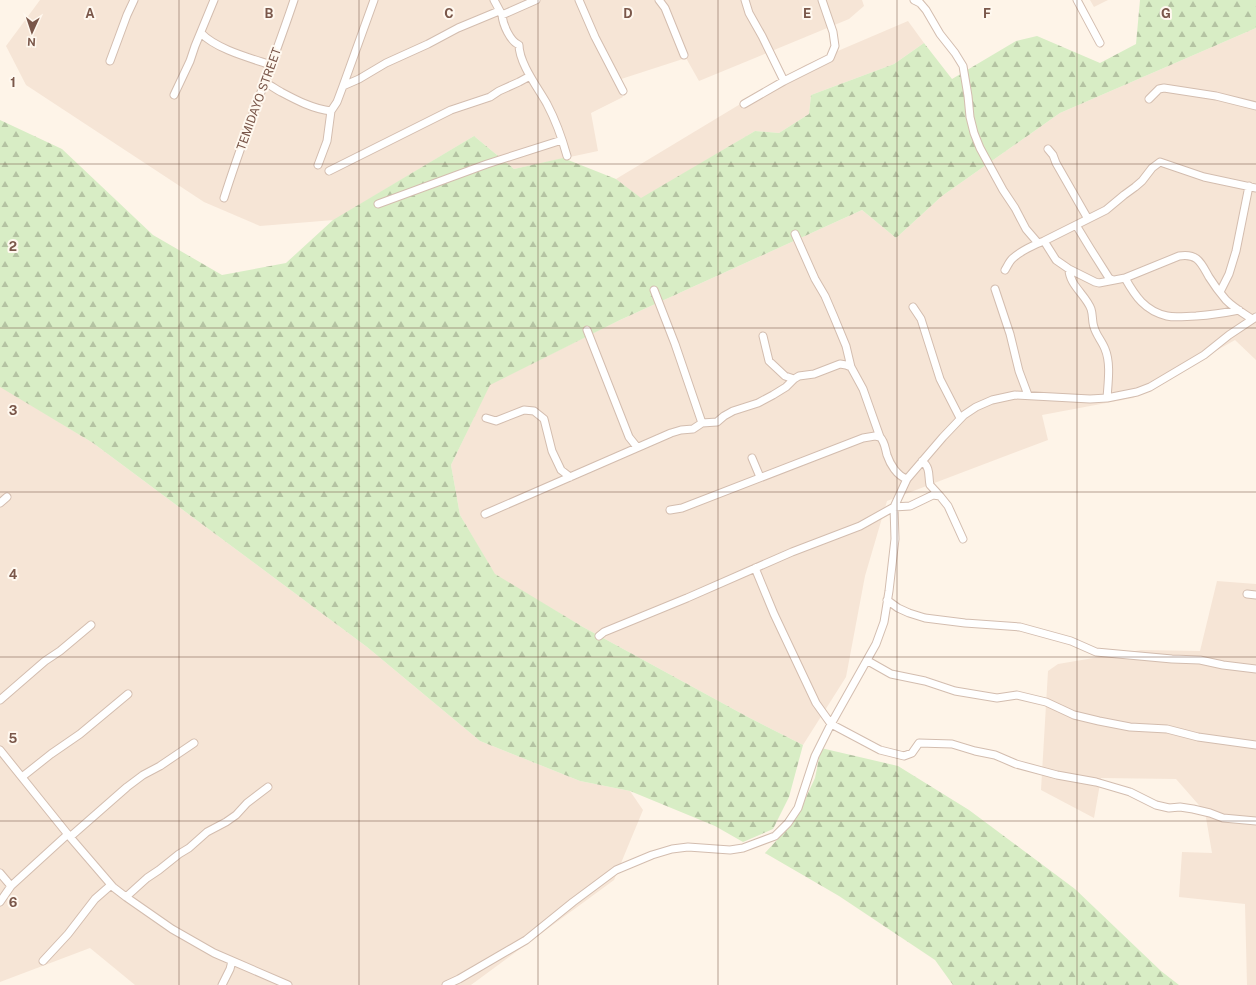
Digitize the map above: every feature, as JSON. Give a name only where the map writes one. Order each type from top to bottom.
[{"type":"street","points":[[110,61],[134,0]]},
{"type":"street","points":[[174,95],[190,61],[214,0]]},
{"type":"street","name":"TEMIDAYO STREET","points":[[224,198],[294,0]]},
{"type":"street","points":[[318,165],[327,141],[331,111],[337,102],[374,0]]},
{"type":"street","points":[[494,0],[507,32],[514,43],[519,45],[520,54],[530,76],[547,104],[558,128],[567,156]]},
{"type":"street","points":[[343,86],[458,28],[536,0]]},
{"type":"street","points":[[579,0],[595,37],[623,91]]},
{"type":"street","points":[[659,0],[665,8],[684,55]]},
{"type":"street","points":[[745,0],[749,13],[784,81]]},
{"type":"street","points":[[744,104],[784,81],[830,58],[835,46],[833,32],[822,0]]},
{"type":"street","points":[[1077,0],[1100,43]]},
{"type":"street","points":[[446,985],[526,940],[616,870],[672,849],[688,847],[730,850],[743,848],[775,836],[788,823],[798,808],[815,756],[831,724],[868,661],[884,622],[895,539],[894,507],[907,479],[960,418],[976,407],[992,400],[1015,395],[1090,399],[1107,398],[1137,392],[1150,387],[1204,355],[1229,335],[1254,318],[1239,310],[1226,300],[1199,260],[1189,255],[1168,259],[1125,278],[1098,283],[1069,269],[1056,260],[1041,242],[1024,226],[1016,208],[1003,190],[980,148],[970,117],[963,66],[956,53],[940,34],[919,1]]},
{"type":"street","points":[[201,33],[217,45],[271,65]]},
{"type":"street","points":[[329,171],[451,110],[490,97],[530,76]]},
{"type":"street","points":[[265,83],[292,98],[319,109],[331,111]]},
{"type":"street","points":[[1150,99],[1159,90],[1164,88],[1216,96],[1256,106]]},
{"type":"street","points":[[378,204],[487,164],[562,140]]},
{"type":"street","points":[[1048,150],[1053,156],[1088,219]]},
{"type":"street","points":[[1005,270],[1010,260],[1015,256],[1115,204],[1135,187],[1152,168],[1160,162],[1204,177],[1252,187],[1229,274],[1220,292]]},
{"type":"street","points":[[1076,225],[1112,280]]},
{"type":"street","points":[[795,234],[815,279],[828,303],[846,346],[851,367],[863,389],[880,437],[885,444],[889,459],[899,475],[907,479]]},
{"type":"street","points":[[1069,269],[1074,284],[1091,309],[1094,328],[1105,348],[1108,367],[1107,398]]},
{"type":"street","points":[[1125,278],[1134,294],[1143,304],[1168,316],[1216,314],[1239,310]]},
{"type":"street","points":[[995,289],[1010,334],[1019,371],[1028,395]]},
{"type":"street","points":[[654,290],[675,344],[702,422]]},
{"type":"street","points":[[913,307],[921,319],[940,379],[960,418]]},
{"type":"street","points":[[586,330],[629,437],[637,447]]},
{"type":"street","points":[[763,336],[769,361],[785,376],[794,379]]},
{"type":"street","points":[[485,514],[671,433],[696,428],[702,422],[717,422],[733,411],[758,403],[781,390],[794,379],[814,374],[840,364],[851,367]]},
{"type":"street","points":[[486,418],[496,420],[524,410],[534,411],[544,419],[552,450],[561,470],[570,476]]},
{"type":"street","points":[[670,510],[682,508],[868,436],[880,437]]},
{"type":"street","points":[[752,458],[760,477]]},
{"type":"street","points":[[922,461],[926,463],[930,474],[930,485],[948,506],[963,539]]},
{"type":"street","points":[[599,636],[604,632],[755,568],[860,526],[894,507],[910,506],[933,495],[940,496]]},
{"type":"street","points":[[0,503],[7,497]]},
{"type":"street","points":[[755,568],[774,614],[816,703],[831,724],[880,750],[904,756],[912,753],[919,743],[952,744],[995,755],[1016,764],[1057,776],[1096,782],[1130,792],[1156,805],[1169,808],[1180,807],[1192,809],[1223,818],[1256,821]]},
{"type":"street","points":[[1247,594],[1256,595]]},
{"type":"street","points":[[887,600],[898,608],[925,618],[965,623],[1020,627],[1070,641],[1096,652],[1200,660],[1223,665],[1256,669]]},
{"type":"street","points":[[0,700],[45,661],[91,626]]},
{"type":"street","points":[[868,661],[891,674],[925,681],[955,691],[996,698],[1017,695],[1046,702],[1074,715],[1099,721],[1130,727],[1167,729],[1198,737],[1256,745]]},
{"type":"street","points":[[22,777],[51,754],[80,734],[128,694]]},
{"type":"street","points":[[0,902],[11,886],[127,787],[143,774],[160,766],[194,743]]},
{"type":"street","points":[[0,750],[69,836],[111,885],[172,929],[214,953],[288,985]]},
{"type":"street","points":[[126,897],[147,878],[189,848],[207,832],[236,815],[268,787]]},
{"type":"street","points":[[0,873],[11,886]]},
{"type":"street","points":[[43,961],[68,934],[95,899],[111,885]]},
{"type":"street","points":[[222,985],[230,969],[232,961]]},
{"type":"shaded area","points":[[40,0],[862,0],[864,6],[849,19],[699,81],[686,58],[615,81],[623,97],[591,113],[598,151],[514,169],[474,136],[334,220],[260,226],[204,202],[26,85],[6,46]]},
{"type":"shaded area","points":[[1090,0],[1108,0],[1094,7]]},
{"type":"shaded area","points":[[908,21],[924,43],[894,64],[811,95],[809,114],[779,133],[755,131],[641,199],[616,179],[805,65]]},
{"type":"shaded area","points":[[1256,28],[1256,360],[1235,340],[1133,398],[1042,415],[1048,440],[887,501],[865,576],[846,677],[803,745],[746,716],[583,627],[495,575],[460,515],[451,465],[490,384],[620,320],[862,210],[896,238],[942,196],[1060,113]]},
{"type":"shaded area","points":[[0,386],[93,443],[367,647],[480,741],[580,781],[630,791],[643,810],[614,880],[471,985],[135,985],[90,948],[0,982]]},
{"type":"shaded area","points":[[1217,581],[1256,584],[1256,985],[1247,985],[1245,904],[1179,897],[1182,852],[1212,853],[1205,812],[1176,779],[1101,778],[1094,818],[1041,790],[1048,671],[1058,664],[1141,650],[1200,651]]},
{"type":"green space","points":[[1140,0],[1256,0],[1256,28],[1060,113],[942,196],[896,238],[862,210],[620,320],[490,385],[451,465],[460,515],[495,574],[583,627],[746,716],[803,745],[789,797],[773,829],[743,842],[715,826],[630,791],[580,781],[480,741],[367,647],[93,443],[0,387],[0,120],[62,149],[153,235],[222,275],[286,263],[333,220],[474,136],[514,169],[563,158],[616,179],[641,198],[755,131],[779,133],[809,114],[811,95],[894,64],[924,43],[952,79],[1016,41],[1037,36],[1100,63],[1136,44]]},
{"type":"green space","points":[[821,748],[898,766],[969,810],[1075,889],[1161,971],[1179,985],[953,985],[935,960],[839,896],[765,853],[796,819],[815,778]]}]
